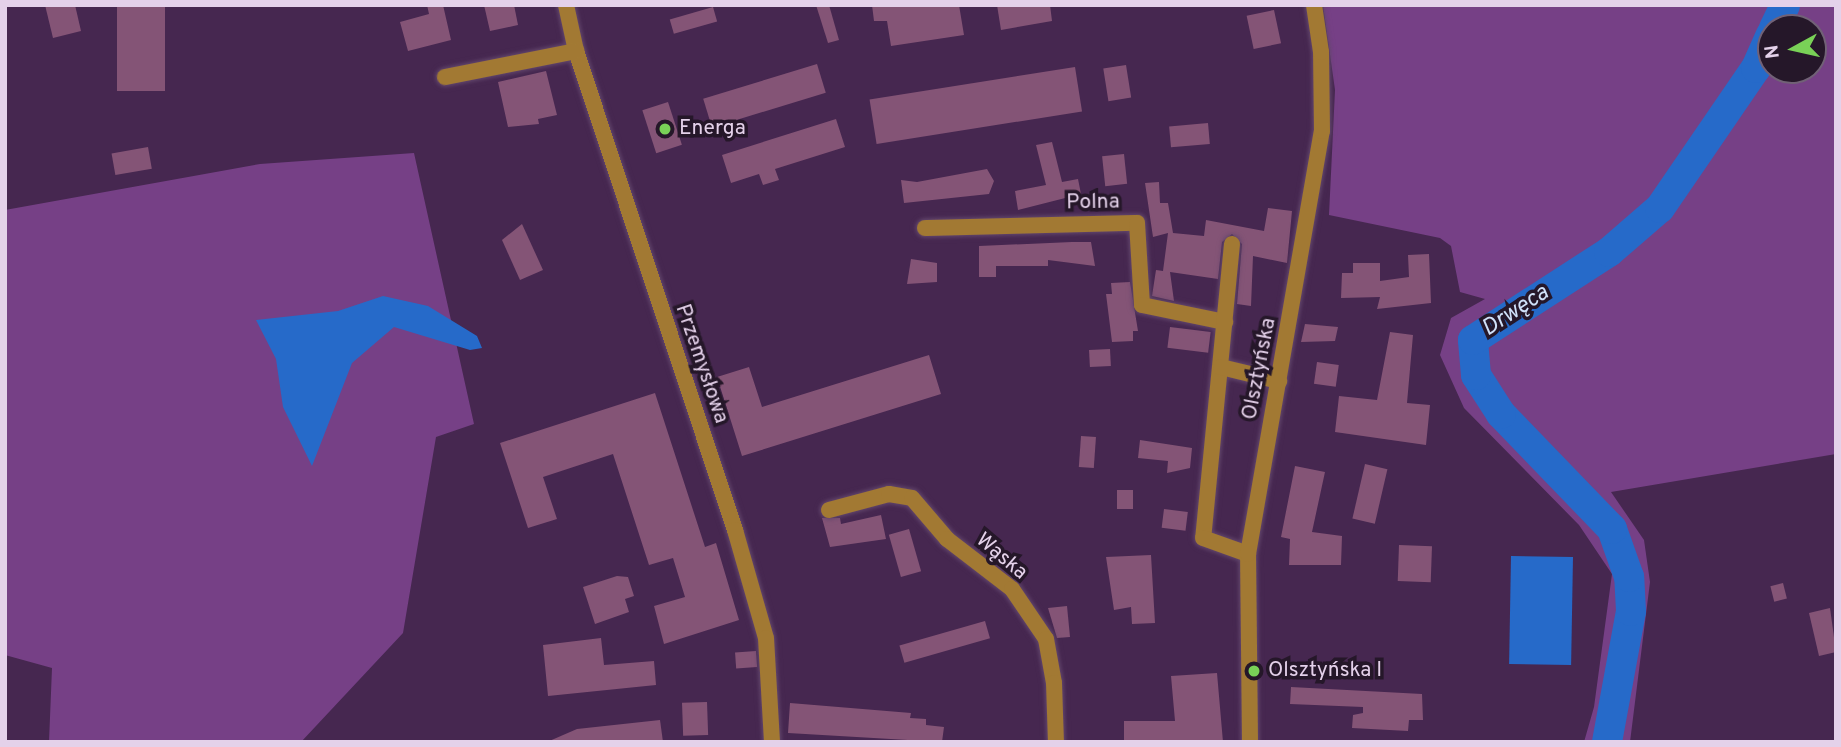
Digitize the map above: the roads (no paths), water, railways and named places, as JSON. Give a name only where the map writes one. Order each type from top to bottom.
[{"type":"street","name":"Przemysłowa","points":[[566,5],[576,51],[739,542],[766,638],[772,742]]},
{"type":"street","name":"Olsztyńska","points":[[1250,742],[1248,554],[1322,131],[1321,52],[1314,5]]},
{"type":"street","points":[[445,77],[576,51]]},
{"type":"street","name":"Polna","points":[[925,228],[1138,223],[1142,305],[1225,322]]},
{"type":"street","points":[[1232,244],[1203,538],[1248,554]]},
{"type":"street","points":[[1220,367],[1279,381]]},
{"type":"street","name":"Wąska","points":[[830,510],[889,494],[912,498],[947,539],[1012,589],[1045,639],[1054,682],[1056,742]]},
{"type":"water","points":[[383,296],[428,306],[477,336],[482,348],[470,350],[394,327],[352,363],[312,466],[283,407],[276,359],[256,320],[338,311]]},
{"type":"water","points":[[1511,556],[1573,557],[1571,665],[1509,664]]},
{"type":"waterway","name":"Drwęca","points":[[1781,14],[1785,5]]},
{"type":"waterway","name":"Drwęca","points":[[1607,742],[1631,611],[1629,577],[1612,529],[1501,414],[1476,375],[1473,340],[1609,252],[1660,208],[1757,66]]},
{"type":"place","name":"Energa","points":[[665,129]]},
{"type":"place","name":"Olsztyńska I","points":[[1254,671]]}]
